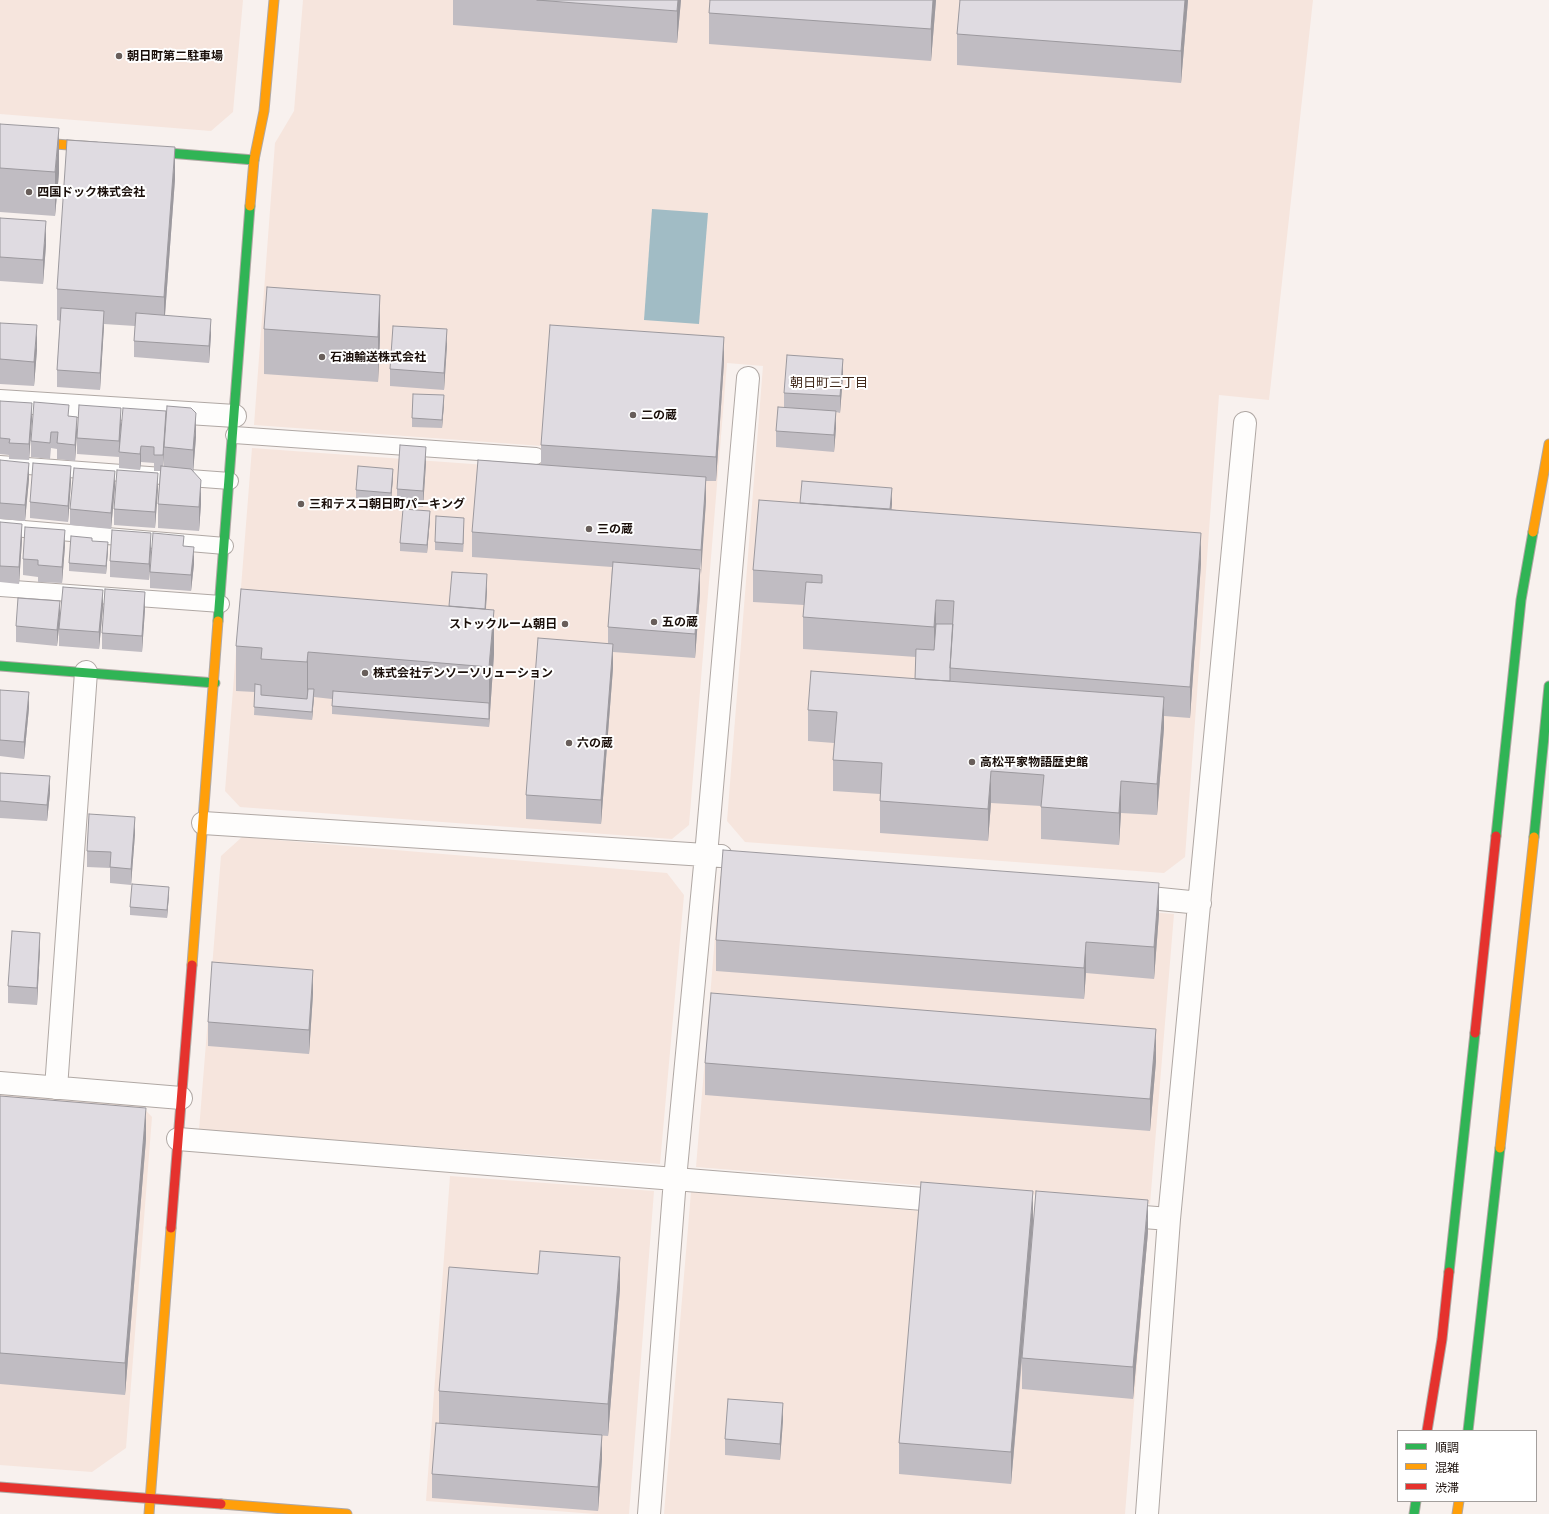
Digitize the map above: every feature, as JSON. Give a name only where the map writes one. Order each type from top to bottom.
[{"type":"street","points":[[149,1514],[215,683],[254,160],[264,111],[274,0]]},
{"type":"street","points":[[0,140],[103,148]]},
{"type":"street","points":[[134,150],[254,160]]},
{"type":"street","points":[[649,1514],[675,1179],[706,855],[748,378]]},
{"type":"street","points":[[0,401],[235,425]]},
{"type":"street","points":[[1147,1514],[1169,1219],[1245,423]]},
{"type":"street","points":[[1427,1430],[1443,1331],[1521,600],[1549,444]]},
{"type":"street","points":[[0,666],[215,683]]},
{"type":"street","points":[[56,1088],[86,672]]},
{"type":"street","points":[[1468,1430],[1523,940],[1549,686]]},
{"type":"street","points":[[203,823],[738,858]]},
{"type":"street","points":[[1114,894],[1200,903]]},
{"type":"street","points":[[0,1083],[181,1098]]},
{"type":"street","points":[[178,1138],[970,1203]]},
{"type":"street","points":[[1097,1213],[1169,1219]]},
{"type":"street","points":[[0,1487],[347,1514]]},
{"type":"street","points":[[1414,1514],[1416,1502]]},
{"type":"street","points":[[1457,1514],[1459,1502]]},
{"type":"lane","points":[[235,425],[536,456]]},
{"type":"lane","points":[[0,464],[230,481]]},
{"type":"lane","points":[[0,527],[225,546]]},
{"type":"lane","points":[[0,588],[221,604]]},
{"type":"shaded area","name":"朝日町第二駐車場","points":[[0,0],[243,0],[233,112],[211,131],[0,114]]},
{"type":"shaded area","points":[[303,0],[1313,0],[1269,400],[1219,395],[1185,857],[1164,873],[745,842],[727,821],[763,366],[727,363],[689,825],[672,839],[240,807],[225,791],[252,448],[541,469],[542,446],[254,425],[275,143],[294,111]]},
{"type":"shaded area","points":[[242,837],[667,873],[684,895],[660,1164],[199,1130],[221,856]]},
{"type":"shaded area","points":[[720,876],[1174,914],[1150,1204],[696,1167]]},
{"type":"shaded area","points":[[0,1089],[136,1100],[152,1117],[126,1448],[92,1472],[0,1465]]},
{"type":"shaded area","points":[[450,1176],[654,1191],[629,1514],[595,1514],[426,1501]]},
{"type":"shaded area","points":[[691,1192],[1148,1230],[1125,1514],[664,1514]]},
{"type":"water","points":[[652,209],[708,213],[699,324],[644,320]]},
{"type":"building","points":[[537,0],[678,0],[677,11]]},
{"type":"building","points":[[710,0],[933,0],[931,29],[709,13]]},
{"type":"building","points":[[960,0],[1185,0],[1181,51],[957,34]]},
{"type":"building","points":[[0,124],[59,128],[55,172],[0,168]]},
{"type":"building","points":[[67,140],[175,147],[164,297],[57,289]]},
{"type":"building","points":[[0,218],[46,221],[43,260],[0,257]]},
{"type":"building","points":[[267,287],[380,295],[378,337],[264,329]]},
{"type":"building","points":[[61,308],[104,311],[100,373],[57,370]]},
{"type":"building","points":[[136,313],[211,319],[209,346],[134,341]]},
{"type":"building","points":[[0,323],[37,325],[34,362],[0,359]]},
{"type":"building","name":"二の蔵","points":[[550,325],[724,337],[716,457],[541,445]]},
{"type":"building","points":[[393,326],[447,329],[444,373],[390,369]]},
{"type":"building","points":[[787,355],[843,359],[840,396],[784,393]]},
{"type":"building","points":[[413,394],[444,395],[442,420],[412,418]]},
{"type":"building","points":[[0,401],[32,403],[29,444],[9,443],[10,439],[0,438]]},
{"type":"building","points":[[34,402],[69,405],[68,416],[77,417],[75,445],[57,443],[58,432],[51,432],[50,443],[31,441]]},
{"type":"building","points":[[79,405],[121,408],[119,441],[77,438]]},
{"type":"building","points":[[167,406],[191,408],[196,413],[193,450],[164,447]]},
{"type":"building","points":[[778,407],[836,411],[834,435],[776,431]]},
{"type":"building","points":[[123,408],[166,411],[163,455],[154,455],[154,447],[141,446],[140,454],[119,452]]},
{"type":"building","points":[[400,445],[426,447],[423,491],[397,489]]},
{"type":"building","points":[[0,460],[29,463],[25,505],[0,503]]},
{"type":"building","name":"三の蔵","points":[[478,460],[706,477],[701,550],[472,532]]},
{"type":"building","points":[[33,463],[71,466],[68,506],[30,502]]},
{"type":"building","points":[[161,466],[191,469],[201,480],[199,507],[158,504]]},
{"type":"building","points":[[358,466],[393,469],[391,493],[356,490]]},
{"type":"building","points":[[74,468],[115,471],[111,513],[70,509]]},
{"type":"building","points":[[117,470],[158,473],[155,512],[114,509]]},
{"type":"building","points":[[802,481],[892,488],[890,509],[800,503]]},
{"type":"building","points":[[759,500],[1201,533],[1190,687],[950,668],[954,601],[936,600],[934,627],[803,617],[806,582],[822,583],[822,575],[753,570]]},
{"type":"building","points":[[403,509],[430,511],[427,545],[400,543]]},
{"type":"building","points":[[436,516],[464,518],[463,544],[435,542]]},
{"type":"building","points":[[0,522],[22,524],[19,567],[0,566]]},
{"type":"building","points":[[25,527],[65,530],[62,567],[38,565],[38,560],[23,559]]},
{"type":"building","points":[[112,530],[151,533],[149,564],[110,561]]},
{"type":"building","points":[[153,533],[184,536],[183,546],[194,547],[191,575],[150,572]]},
{"type":"building","points":[[71,536],[92,538],[92,541],[108,542],[106,566],[69,563]]},
{"type":"building","name":"五の蔵","points":[[613,562],[700,569],[695,634],[608,627]]},
{"type":"building","points":[[452,572],[487,574],[485,609],[449,606]]},
{"type":"building","points":[[63,587],[103,590],[99,632],[59,629]]},
{"type":"building","points":[[105,589],[145,592],[142,636],[102,633]]},
{"type":"building","points":[[241,589],[494,610],[489,667],[308,652],[307,662],[261,659],[262,648],[236,646]]},
{"type":"building","points":[[18,598],[60,601],[57,630],[16,626]]},
{"type":"building","points":[[936,624],[953,624],[950,681],[915,679],[916,649],[934,650]]},
{"type":"building","name":"六の蔵","points":[[538,638],[613,644],[601,800],[526,795]]},
{"type":"building","points":[[811,671],[1164,697],[1157,784],[1121,781],[1119,813],[1041,807],[1044,775],[991,771],[988,809],[880,801],[882,763],[833,760],[837,712],[808,710]]},
{"type":"building","points":[[255,684],[261,685],[261,695],[307,699],[308,689],[314,689],[312,712],[254,707]]},
{"type":"building","points":[[0,690],[29,692],[24,742],[0,740]]},
{"type":"building","points":[[333,691],[489,703],[489,719],[332,706]]},
{"type":"building","points":[[0,773],[50,776],[47,805],[0,801]]},
{"type":"building","points":[[89,814],[135,817],[131,869],[110,867],[111,852],[87,851]]},
{"type":"building","points":[[723,850],[1159,883],[1154,947],[1086,942],[1084,968],[716,940]]},
{"type":"building","points":[[132,884],[169,887],[167,910],[130,907]]},
{"type":"building","points":[[12,931],[40,933],[37,988],[8,986]]},
{"type":"building","points":[[212,962],[313,970],[309,1030],[208,1022]]},
{"type":"building","points":[[711,993],[1156,1029],[1150,1099],[705,1063]]},
{"type":"building","points":[[0,1096],[146,1108],[125,1363],[0,1353]]},
{"type":"building","points":[[921,1182],[1033,1191],[1011,1452],[899,1443]]},
{"type":"building","points":[[1036,1191],[1148,1200],[1133,1367],[1022,1358]]},
{"type":"building","points":[[540,1251],[620,1257],[608,1404],[439,1391],[449,1267],[538,1274]]},
{"type":"building","points":[[728,1399],[783,1403],[780,1444],[725,1439]]},
{"type":"building","points":[[436,1423],[602,1435],[598,1487],[432,1474]]},
{"type":"traffic: fast","points":[[144,151],[254,160]]},
{"type":"traffic: fast","points":[[218,621],[250,206]]},
{"type":"traffic: fast","points":[[1496,836],[1521,600],[1533,532]]},
{"type":"traffic: fast","points":[[0,666],[215,683]]},
{"type":"traffic: fast","points":[[1534,837],[1549,686]]},
{"type":"traffic: fast","points":[[1449,1272],[1475,1033]]},
{"type":"traffic: fast","points":[[1468,1430],[1500,1148]]},
{"type":"traffic: fast","points":[[1414,1514],[1416,1502]]},
{"type":"traffic: slow","points":[[250,206],[254,160],[264,111],[274,0]]},
{"type":"traffic: slow","points":[[0,140],[96,147]]},
{"type":"traffic: slow","points":[[1533,532],[1549,444]]},
{"type":"traffic: slow","points":[[192,965],[218,621]]},
{"type":"traffic: slow","points":[[1500,1148],[1534,837]]},
{"type":"traffic: slow","points":[[149,1514],[171,1228]]},
{"type":"traffic: slow","points":[[1457,1514],[1459,1502]]},
{"type":"traffic: slow","points":[[221,1504],[347,1514]]},
{"type":"traffic: jam","points":[[1475,1033],[1496,836]]},
{"type":"traffic: jam","points":[[171,1228],[192,965]]},
{"type":"traffic: jam","points":[[1427,1430],[1442,1339],[1449,1272]]},
{"type":"traffic: jam","points":[[0,1487],[221,1504]]},
{"type":"place","name":"朝日町第二駐車場","points":[[119,56]]},
{"type":"place","name":"四国ドック株式会社","points":[[29,192]]},
{"type":"place","name":"石油輸送株式会社","points":[[322,357]]},
{"type":"place","name":"二の蔵","points":[[633,415]]},
{"type":"place","name":"三和テスコ朝日町パーキング","points":[[301,504]]},
{"type":"place","name":"三の蔵","points":[[589,529]]},
{"type":"place","name":"五の蔵","points":[[654,622]]},
{"type":"place","name":"ストックルーム朝日","points":[[565,624]]},
{"type":"place","name":"株式会社デンソーソリューション","points":[[365,673]]},
{"type":"place","name":"六の蔵","points":[[569,743]]},
{"type":"place","name":"高松平家物語歴史館","points":[[972,762]]},
{"type":"district","name":"朝日町三丁目","points":[[829,383]]}]
